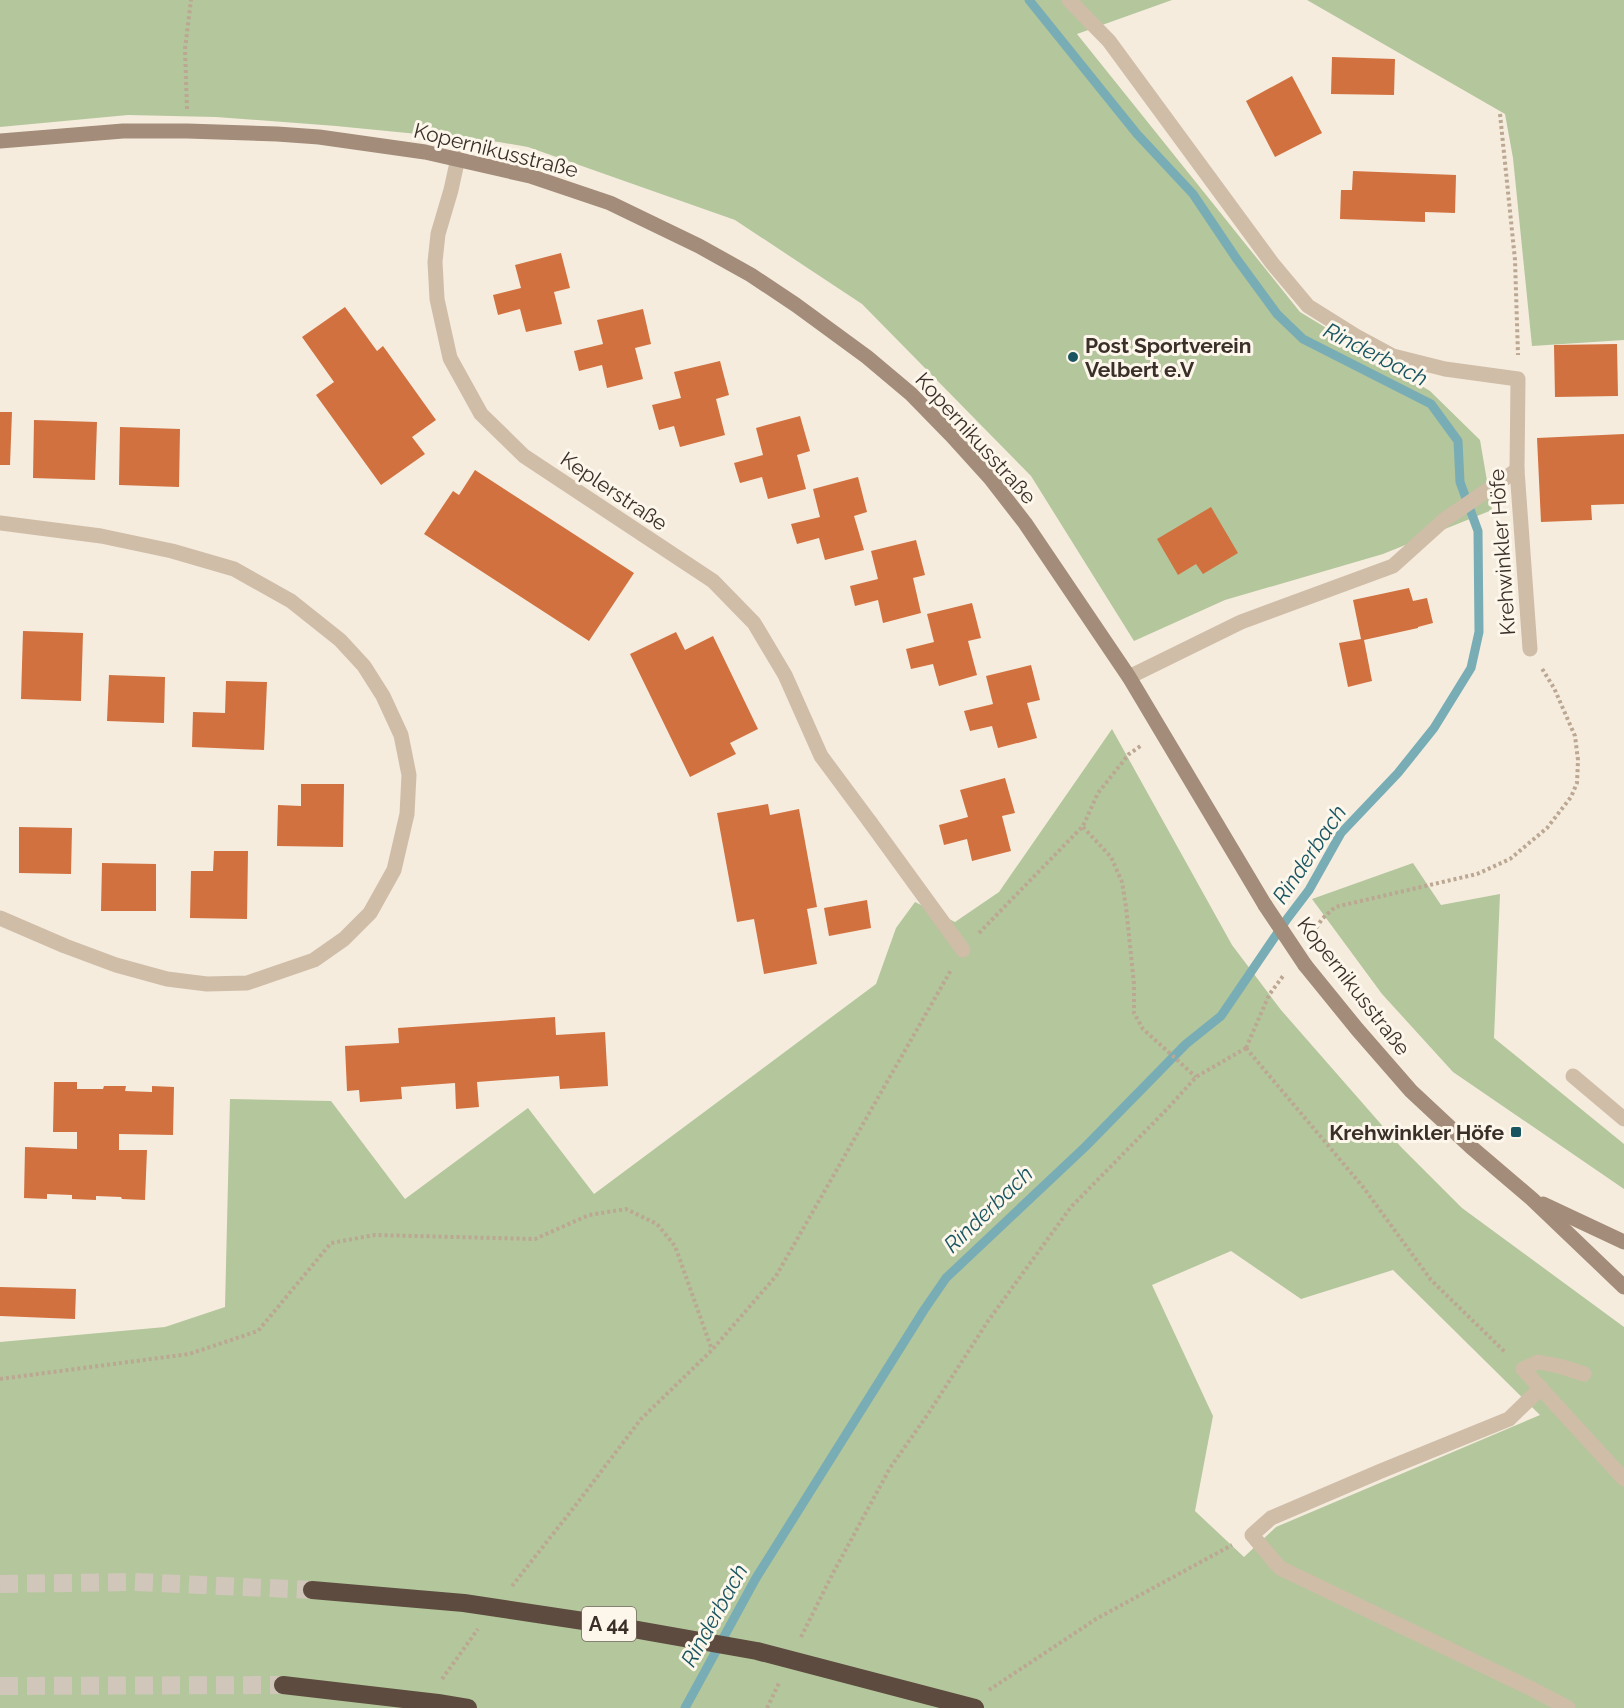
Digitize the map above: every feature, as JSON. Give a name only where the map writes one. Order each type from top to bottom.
[{"type":"highway","name":"A 44","points":[[312,1590],[464,1603],[610,1624],[757,1651],[978,1702]]},
{"type":"highway","points":[[283,1685],[468,1708]]},
{"type":"street","points":[[1069,0],[1109,41],[1272,263],[1308,306],[1393,356],[1445,369],[1518,379]]},
{"type":"street","name":"Kopernikusstraße","points":[[0,141],[123,131],[277,134],[319,137],[458,158],[530,176],[610,203],[699,246],[751,275],[795,305],[867,357],[910,394],[990,478],[1025,523],[1129,677],[1265,904],[1305,965],[1357,1029],[1411,1090],[1471,1147],[1532,1199],[1624,1287]]},
{"type":"street","name":"Keplerstraße","points":[[458,158],[438,234],[435,262],[437,299],[450,358],[481,414],[525,456],[712,581],[754,623],[785,675],[821,756],[963,950]]},
{"type":"street","name":"Krehwinkler Höfe","points":[[1518,379],[1517,470],[1530,649]]},
{"type":"street","points":[[1129,677],[1241,622],[1393,566],[1444,520],[1517,470]]},
{"type":"street","points":[[0,523],[100,536],[172,551],[234,569],[291,602],[340,640],[364,666],[383,696],[401,735],[409,775],[407,814],[394,870],[370,913],[344,939],[314,960],[247,983],[207,984],[167,979],[116,965],[0,918]]},
{"type":"street","points":[[1573,1076],[1624,1119]]},
{"type":"street","name":"Kopernikusstraße","points":[[1532,1199],[1624,1242]]},
{"type":"street","points":[[1584,1374],[1538,1362],[1523,1369],[1624,1479]]},
{"type":"street","points":[[1541,1388],[1509,1419],[1271,1518],[1252,1535],[1280,1568],[1568,1708]]},
{"type":"path","points":[[187,131],[185,49],[191,0]]},
{"type":"path","points":[[1500,114],[1515,260],[1518,379]]},
{"type":"path","name":"Krehwinkler Höfe","points":[[1309,938],[1322,919],[1335,907],[1477,874],[1510,859],[1547,828],[1571,797],[1577,783],[1578,760],[1575,736],[1554,687],[1530,649]]},
{"type":"path","points":[[506,1594],[641,1419],[712,1350],[776,1276],[963,950],[1083,826],[1098,793],[1129,754],[1162,731]]},
{"type":"path","points":[[1083,826],[1111,857],[1122,882],[1134,984],[1134,1013],[1143,1029],[1196,1077]]},
{"type":"path","points":[[797,1646],[832,1575],[890,1468],[988,1321],[1071,1207],[1196,1077],[1246,1048],[1269,995],[1289,967]]},
{"type":"path","points":[[1246,1048],[1363,1187],[1431,1280],[1523,1369]]},
{"type":"path","points":[[0,1379],[189,1354],[258,1331],[331,1243],[375,1235],[535,1239],[589,1215],[626,1209],[657,1224],[675,1246],[712,1350]]},
{"type":"path","points":[[978,1702],[1096,1619],[1252,1535]]},
{"type":"path","points":[[440,1682],[485,1621]]},
{"type":"path","points":[[767,1708],[782,1677]]},
{"type":"green space","points":[[0,0],[1172,0],[1077,34],[1300,312],[1430,391],[1480,440],[1492,510],[1383,554],[1225,600],[1134,641],[1031,476],[862,304],[735,220],[528,147],[499,142],[216,117],[128,115],[0,127]]},
{"type":"green space","points":[[1307,0],[1624,0],[1624,340],[1532,346],[1513,158],[1505,114]]},
{"type":"green space","points":[[1112,729],[1232,945],[1281,1010],[1401,1147],[1462,1208],[1624,1327],[1624,1708],[0,1708],[0,1342],[165,1327],[225,1307],[230,1099],[331,1101],[405,1199],[528,1108],[594,1194],[876,984],[896,928],[915,902],[955,922],[999,892]],"holes":[[[1231,1251],[1301,1299],[1393,1270],[1540,1415],[1276,1527],[1244,1557],[1195,1511],[1213,1416],[1152,1285]]]},
{"type":"green space","points":[[1413,863],[1441,905],[1500,894],[1494,1038],[1624,1144],[1624,1189],[1453,1072],[1382,994],[1312,899]]},
{"type":"building","points":[[1332,57],[1395,59],[1394,95],[1331,94]]},
{"type":"building","points":[[1292,76],[1322,133],[1275,157],[1246,101]]},
{"type":"building","points":[[1353,171],[1456,175],[1455,213],[1425,212],[1425,222],[1340,219],[1341,190],[1352,190]]},
{"type":"building","points":[[561,253],[570,288],[554,292],[562,324],[526,332],[520,309],[498,315],[493,295],[521,288],[515,265]]},
{"type":"building","points":[[345,307],[377,351],[383,346],[436,420],[412,437],[425,454],[381,485],[316,395],[334,382],[302,337]]},
{"type":"building","points":[[643,309],[651,344],[635,348],[643,379],[607,388],[602,365],[579,371],[574,351],[603,344],[597,320]]},
{"type":"building","points":[[1617,344],[1618,396],[1555,397],[1554,345]]},
{"type":"building","points":[[720,361],[729,395],[716,399],[725,435],[680,447],[674,426],[659,430],[652,405],[681,398],[674,372]]},
{"type":"building","points":[[0,412],[12,412],[10,465],[0,465]]},
{"type":"building","points":[[800,416],[810,451],[797,455],[806,489],[768,499],[762,477],[740,483],[734,463],[763,455],[756,428]]},
{"type":"building","points":[[34,420],[97,422],[95,480],[33,478]]},
{"type":"building","points":[[120,427],[180,429],[179,487],[119,485]]},
{"type":"building","points":[[1624,434],[1624,504],[1591,505],[1592,520],[1541,522],[1537,438]]},
{"type":"building","points":[[475,470],[634,573],[589,641],[424,534],[453,491],[459,495]]},
{"type":"building","points":[[858,477],[867,512],[854,516],[864,550],[825,560],[819,538],[797,544],[791,524],[820,517],[813,489]]},
{"type":"building","points":[[1211,507],[1238,553],[1203,574],[1196,564],[1178,575],[1157,539]]},
{"type":"building","points":[[916,540],[925,575],[913,578],[921,613],[883,623],[878,600],[855,606],[850,586],[878,579],[871,551]]},
{"type":"building","points":[[1409,588],[1413,601],[1427,598],[1433,623],[1364,640],[1372,681],[1348,687],[1339,643],[1361,639],[1353,600]]},
{"type":"building","points":[[972,603],[981,638],[968,641],[977,675],[939,686],[933,664],[911,669],[906,649],[934,642],[927,614]]},
{"type":"building","points":[[23,631],[83,633],[81,701],[21,699]]},
{"type":"building","points":[[676,632],[685,650],[713,636],[758,729],[730,743],[736,754],[690,777],[630,654]]},
{"type":"building","points":[[1031,665],[1040,700],[1027,703],[1037,738],[998,748],[992,726],[970,731],[964,711],[993,704],[986,676]]},
{"type":"building","points":[[109,675],[165,677],[164,723],[107,721]]},
{"type":"building","points":[[226,681],[267,682],[264,750],[192,747],[193,712],[225,713]]},
{"type":"building","points":[[1005,778],[1015,813],[1002,816],[1011,851],[972,861],[967,839],[944,845],[939,825],[968,817],[960,790]]},
{"type":"building","points":[[301,784],[344,784],[343,847],[277,846],[278,805],[301,806]]},
{"type":"building","points":[[768,804],[770,815],[799,809],[817,907],[807,909],[817,964],[764,974],[754,919],[737,922],[717,813]]},
{"type":"building","points":[[19,827],[72,828],[71,874],[19,873]]},
{"type":"building","points":[[214,851],[248,851],[247,919],[190,918],[191,871],[213,871]]},
{"type":"building","points":[[102,863],[156,864],[156,911],[101,911]]},
{"type":"building","points":[[867,900],[871,928],[829,936],[824,908]]},
{"type":"building","points":[[555,1017],[556,1035],[605,1032],[608,1086],[560,1089],[559,1076],[477,1082],[479,1107],[456,1109],[455,1083],[401,1087],[402,1099],[360,1102],[359,1090],[347,1091],[345,1046],[399,1043],[398,1028]]},
{"type":"building","points":[[54,1082],[77,1082],[77,1089],[126,1086],[125,1091],[152,1092],[152,1086],[174,1087],[173,1135],[119,1134],[119,1150],[147,1150],[145,1200],[96,1196],[96,1200],[72,1199],[72,1195],[47,1194],[47,1199],[24,1198],[25,1147],[77,1149],[77,1132],[53,1132]]},
{"type":"building","points":[[0,1287],[76,1289],[75,1319],[0,1316]]},
{"type":"waterway","name":"Rinderbach","points":[[685,1708],[756,1578],[946,1278],[1085,1147],[1186,1044],[1221,1016],[1309,890],[1341,833],[1398,773],[1434,728],[1471,668],[1479,632],[1478,531],[1460,482],[1458,441],[1431,404],[1303,339],[1277,314],[1193,194],[1137,134],[1029,0]]},
{"type":"tunnel","points":[[0,1584],[134,1582],[312,1590]]},
{"type":"tunnel","points":[[0,1686],[283,1685]]},
{"type":"place","name":"Post Sportverein Velbert e.V","points":[[1073,357]]},
{"type":"place","name":"Krehwinkler Höfe","points":[[1516,1132]]}]
